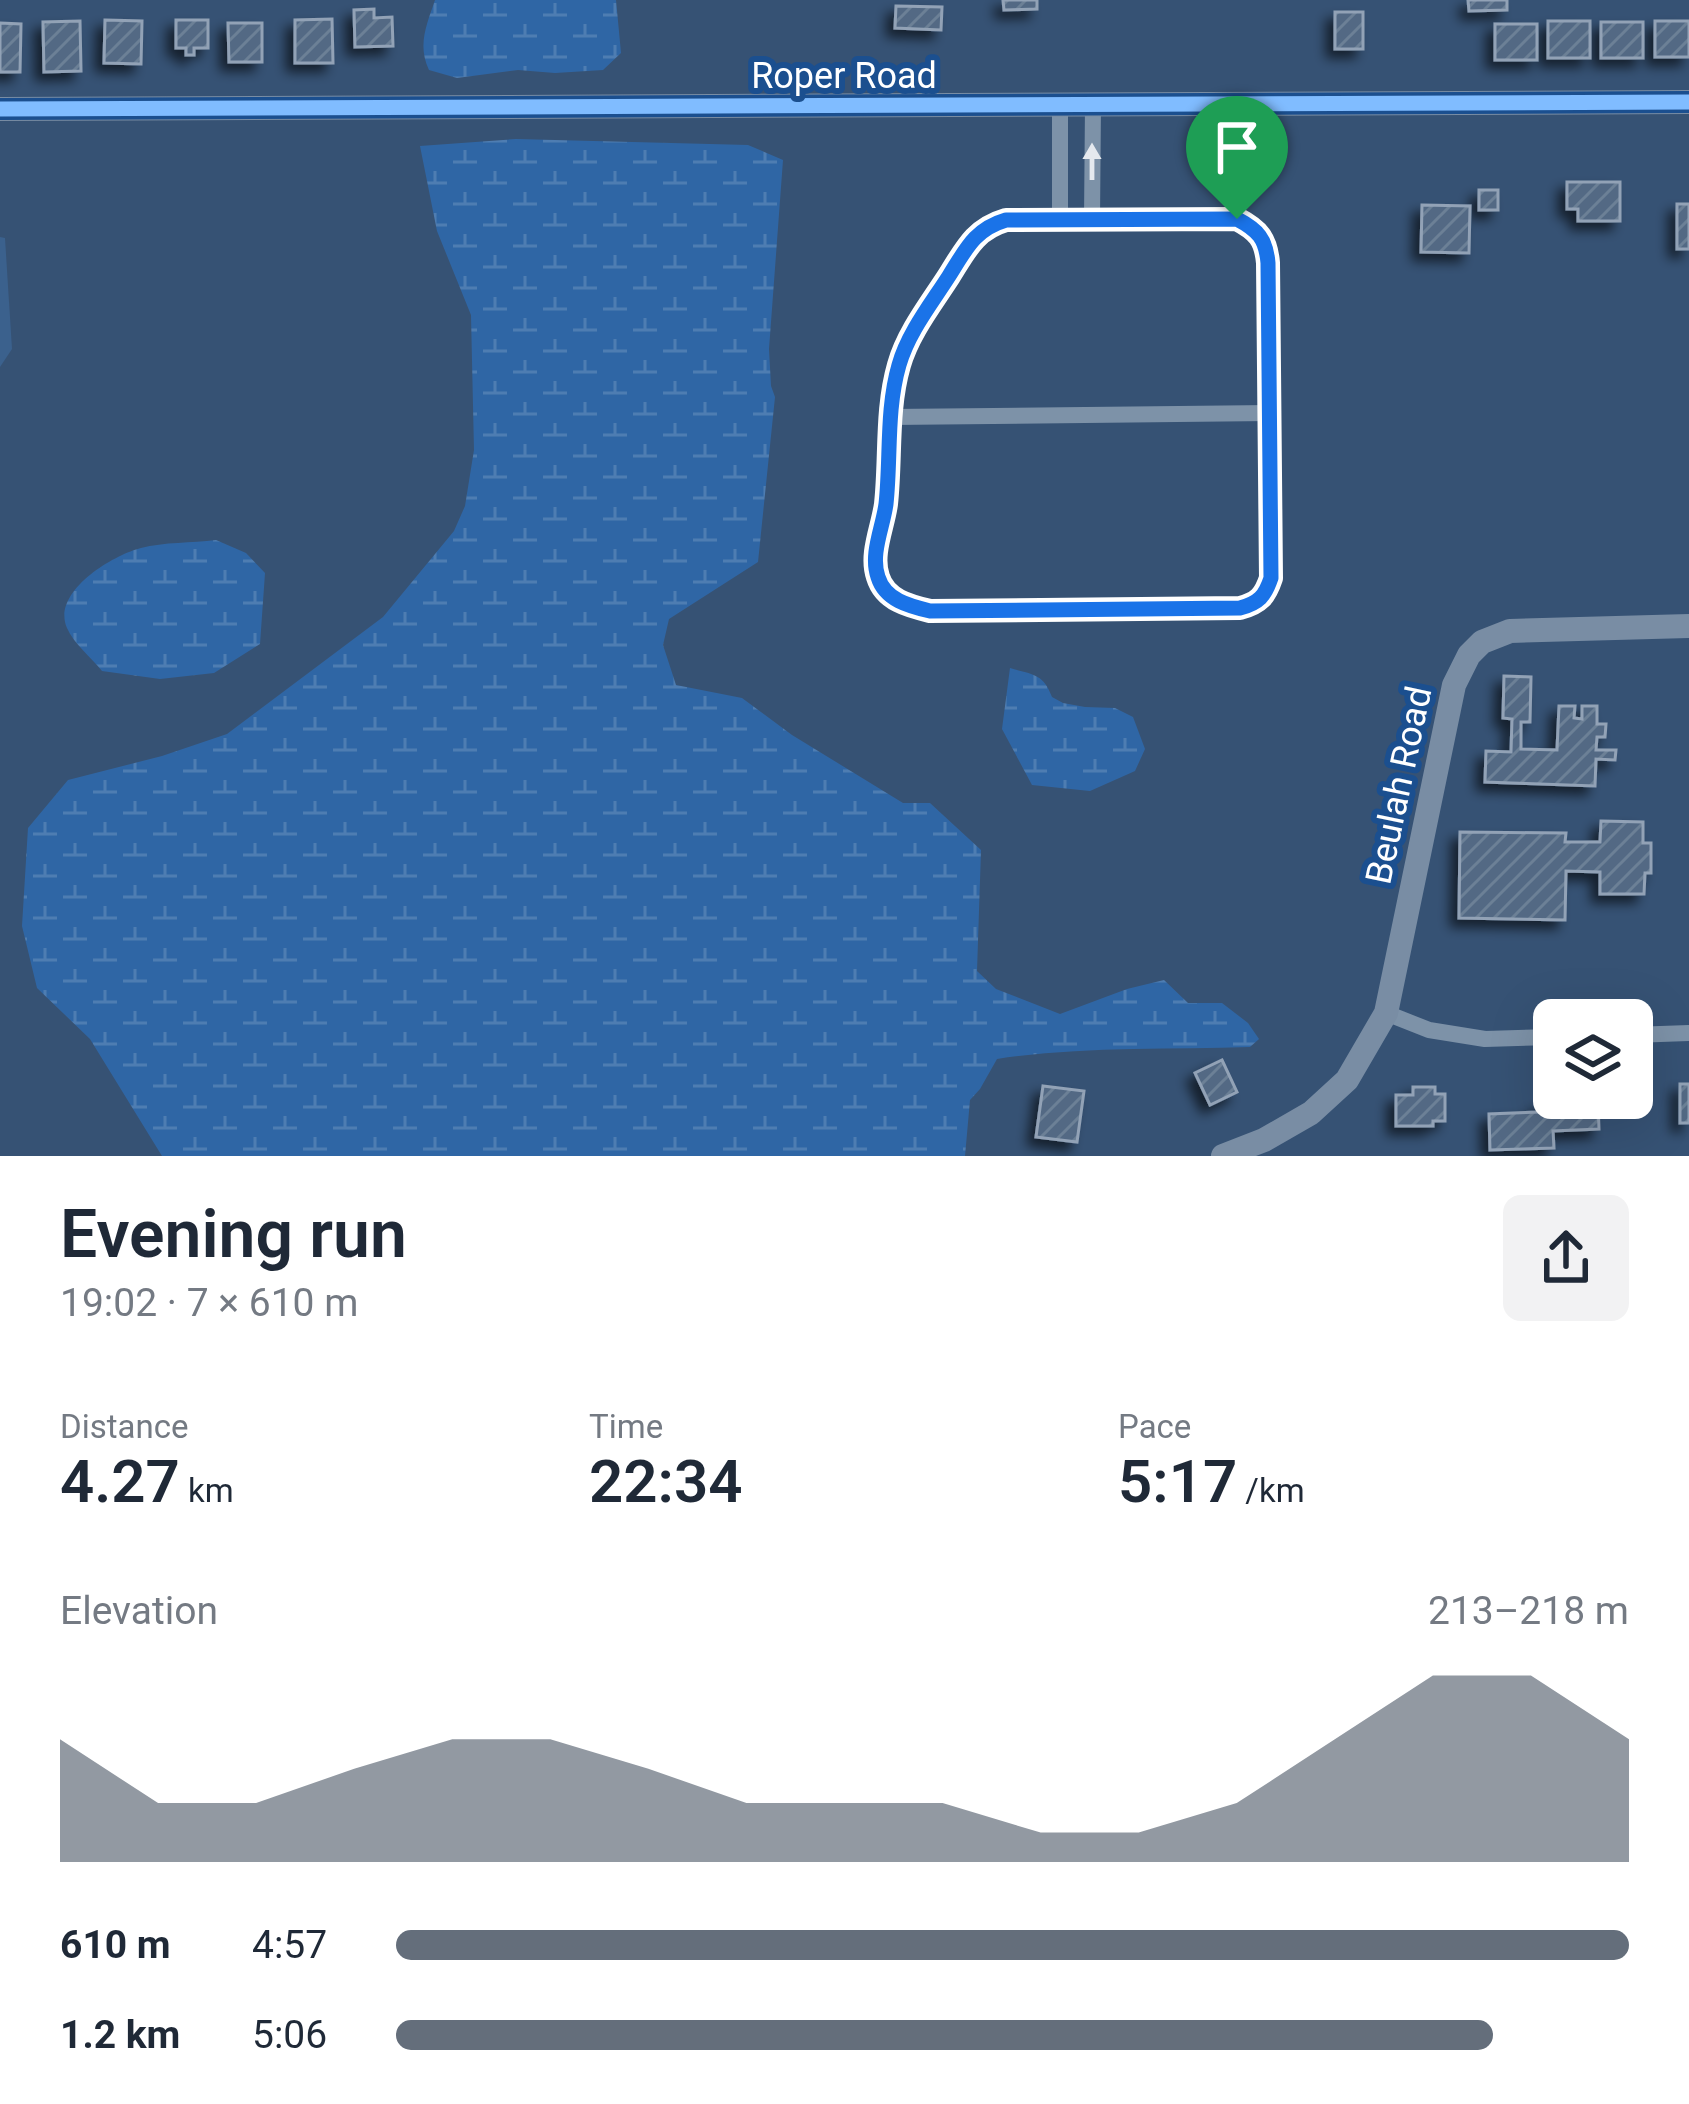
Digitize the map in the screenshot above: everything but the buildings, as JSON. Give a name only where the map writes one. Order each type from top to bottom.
[{"type":"street","name":"Roper Road","points":[[0,109],[1689,102]]},
{"type":"street","points":[[1060,104],[1060,220]]},
{"type":"street","points":[[1092,219],[1093,104]]},
{"type":"street","points":[[1237,219],[1255,229],[1266,243],[1271,578],[1266,594],[1255,604],[1240,608],[930,611],[906,605],[878,581],[877,548],[899,362],[964,252],[986,226],[1006,220],[1060,220],[1237,219]]},
{"type":"street","points":[[891,416],[1270,413]]},
{"type":"street","name":"Beulah Road","points":[[1223,1156],[1264,1140],[1311,1113],[1347,1080],[1386,1013],[1454,685],[1468,656],[1482,642],[1510,631],[1689,626]]},
{"type":"street","points":[[1386,1013],[1429,1030],[1485,1039],[1533,1038]]},
{"type":"street","points":[[1653,1034],[1689,1033]]},
{"type":"green space","points":[[435,0],[616,0],[621,53],[603,70],[518,70],[457,78],[429,70],[425,61],[424,35]]},
{"type":"green space","points":[[516,139],[748,145],[783,160],[769,349],[775,397],[758,562],[669,619],[663,645],[676,685],[742,698],[792,735],[903,803],[930,803],[981,850],[977,971],[996,989],[1060,1014],[1164,980],[1188,1003],[1222,1003],[1248,1023],[1259,1039],[1250,1047],[1092,1050],[997,1059],[970,1100],[965,1156],[162,1156],[90,1039],[37,988],[22,926],[28,828],[68,780],[227,734],[383,617],[454,531],[465,506],[474,450],[471,315],[437,231],[420,146]]},
{"type":"green space","points":[[216,540],[246,553],[265,573],[260,644],[214,673],[160,679],[102,671],[67,628],[64,615],[76,589],[101,567],[129,552]]},
{"type":"green space","points":[[1010,668],[1041,679],[1052,697],[1063,703],[1115,708],[1133,717],[1145,749],[1135,771],[1090,791],[1032,785],[1002,729]]},
{"type":"shaded area","points":[[0,237],[5,238],[12,349],[0,367]]},
{"type":"cycle path","points":[[0,109],[1689,102]]},
{"type":"cycle path","points":[[1237,219],[1260,236],[1268,263],[1271,578],[1260,598],[1241,608],[930,611],[886,592],[875,560],[886,504],[890,417],[899,365],[921,319],[972,241],[1007,220],[1237,219]]},
{"type":"route","points":[[1237,219],[1255,229],[1266,243],[1268,263],[1271,578],[1266,594],[1240,608],[930,611],[906,605],[889,594],[878,581],[876,567],[899,362],[964,252],[986,226],[1006,220],[1237,219]]}]
